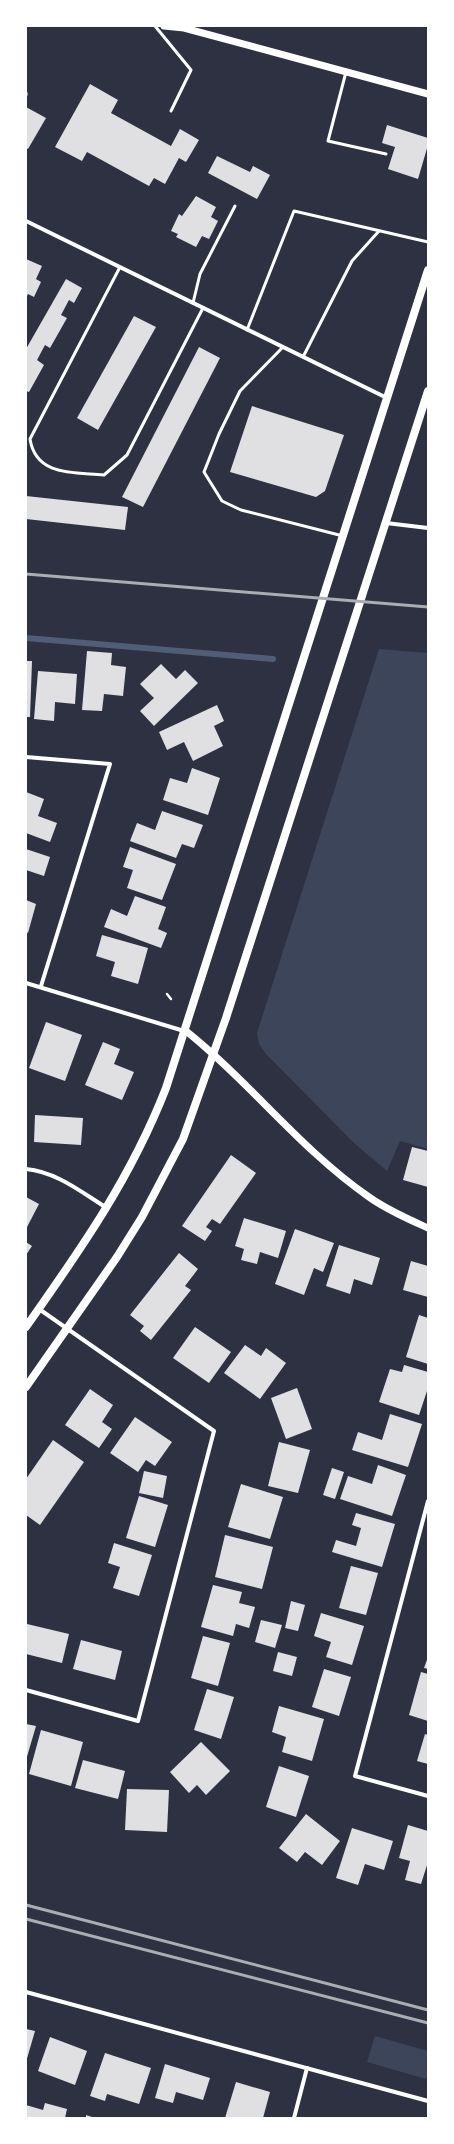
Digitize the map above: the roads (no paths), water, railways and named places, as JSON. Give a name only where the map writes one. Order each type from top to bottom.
[{"type":"main road","points":[[26,1327],[107,1208],[133,1163],[152,1125],[186,1031],[428,270]]},
{"type":"main road","points":[[26,1387],[117,1257],[164,1178],[184,1139],[215,1054],[362,602],[428,391]]},
{"type":"street","points":[[164,26],[184,28],[428,94]]},
{"type":"street","points":[[26,221],[387,398]]},
{"type":"street","points":[[386,523],[428,528]]},
{"type":"street","points":[[26,757],[110,764],[41,986]]},
{"type":"street","points":[[26,983],[41,986],[186,1031],[215,1054],[343,1178],[379,1203],[428,1228]]},
{"type":"street","points":[[26,1169],[43,1171],[58,1177],[107,1208]]},
{"type":"street","points":[[26,1690],[138,1720],[214,1431],[39,1309]]},
{"type":"street","points":[[428,1501],[355,1776],[428,1796]]},
{"type":"street","points":[[26,1992],[428,2100]]},
{"type":"street","points":[[294,2118],[307,2068]]},
{"type":"lane","points":[[155,26],[191,70],[171,111]]},
{"type":"lane","points":[[346,72],[328,141],[386,154]]},
{"type":"lane","points":[[193,303],[200,274],[234,206]]},
{"type":"lane","points":[[247,330],[294,211],[428,242]]},
{"type":"lane","points":[[303,357],[352,261],[379,231]]},
{"type":"lane","points":[[120,268],[30,439],[32,451],[52,470],[104,475],[126,455],[203,308]]},
{"type":"lane","points":[[283,347],[240,391],[219,434],[204,472],[222,501],[241,510],[343,536]]},
{"type":"waterway","points":[[26,638],[273,659]]},
{"type":"railway","points":[[26,574],[428,607]]},
{"type":"railway","points":[[26,1905],[428,2010]]},
{"type":"railway","points":[[26,1919],[428,2023]]}]
